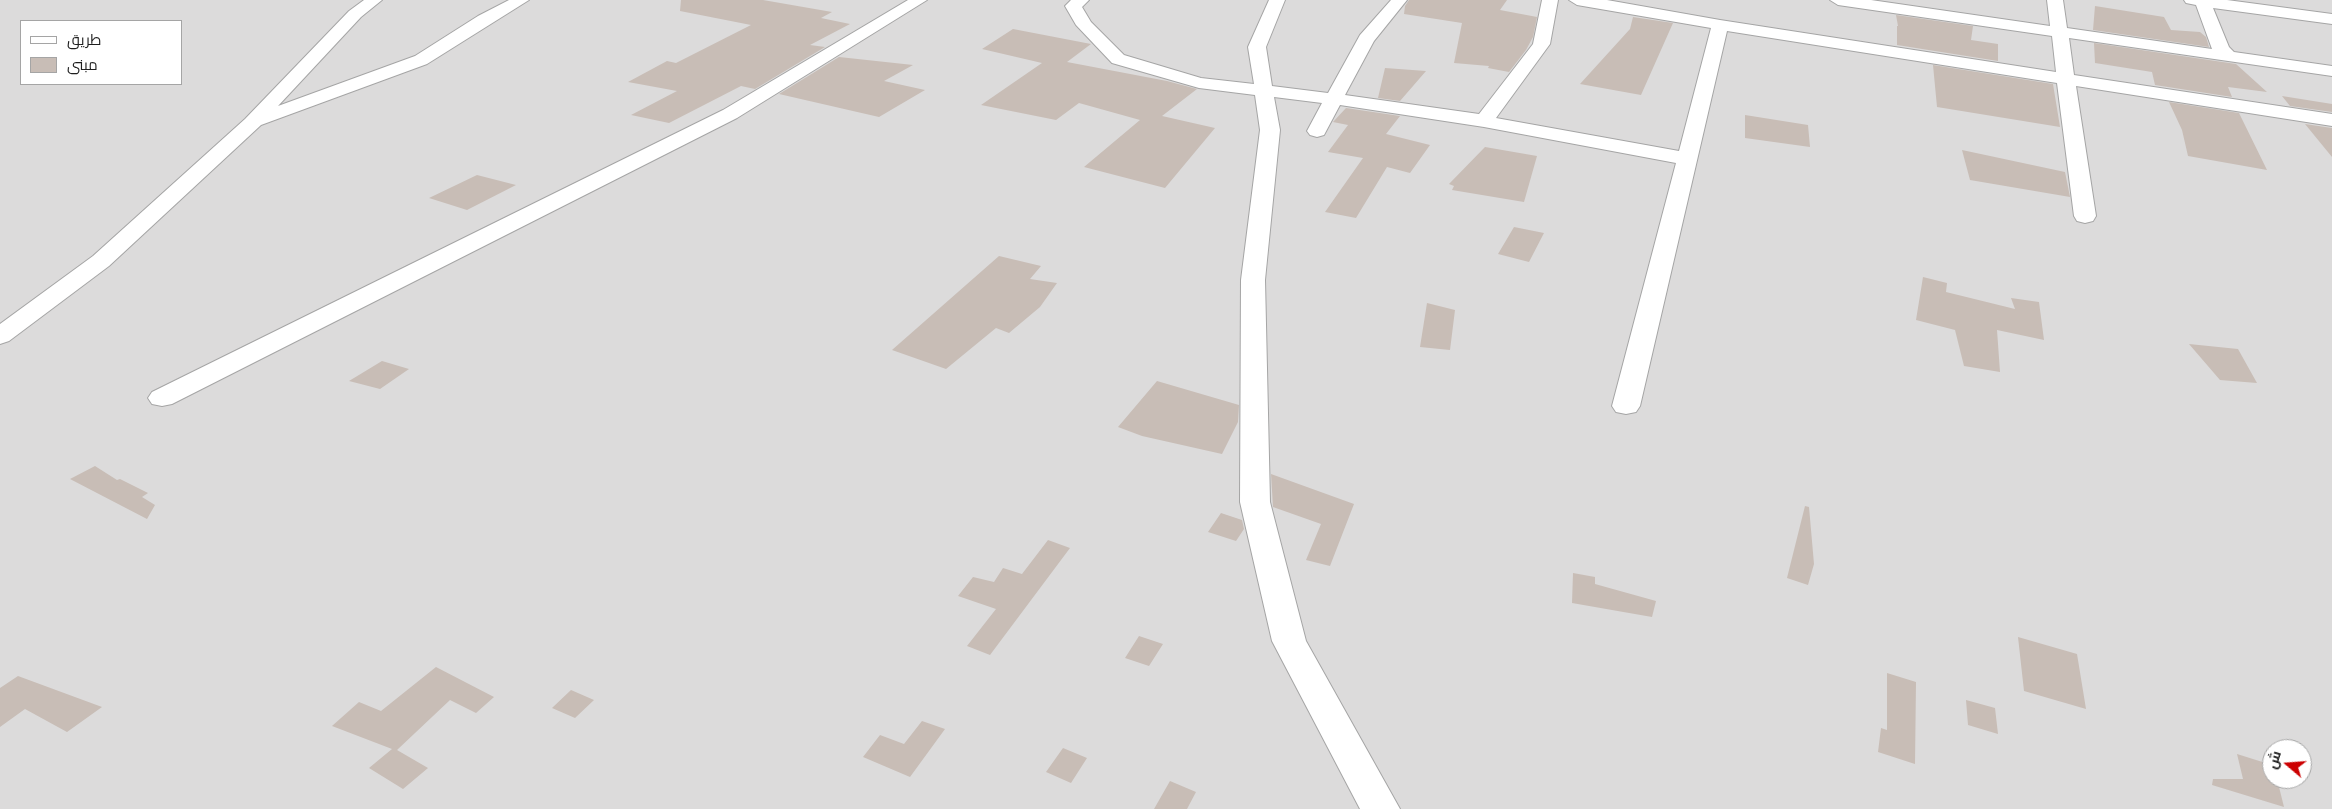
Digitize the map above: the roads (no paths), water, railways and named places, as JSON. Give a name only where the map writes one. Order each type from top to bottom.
[{"type":"street","points":[[0,336],[101,261],[252,123],[356,14],[374,0]]},
{"type":"street","points":[[252,123],[421,60],[484,19],[521,0]]},
{"type":"street","points":[[162,398],[730,114],[919,0]]},
{"type":"street","points":[[1081,0],[1073,6],[1084,24],[1118,59],[1199,83],[1264,92],[1334,98],[1484,121],[1687,159]]},
{"type":"street","points":[[1277,0],[1257,47],[1270,130],[1253,280],[1255,502],[1289,641],[1380,809]]},
{"type":"street","points":[[1317,131],[1366,39],[1399,0]]},
{"type":"street","points":[[1484,121],[1541,44],[1550,0]]},
{"type":"street","points":[[1577,0],[1610,2],[1720,25],[2332,120]]},
{"type":"street","points":[[1689,18],[1697,0]]},
{"type":"street","points":[[1838,0],[2332,71]]},
{"type":"street","points":[[2055,0],[2084,216]]},
{"type":"street","points":[[2199,0],[2222,50],[2229,56]]},
{"type":"street","points":[[2199,0],[2332,19]]},
{"type":"street","points":[[1626,406],[1720,25]]}]
